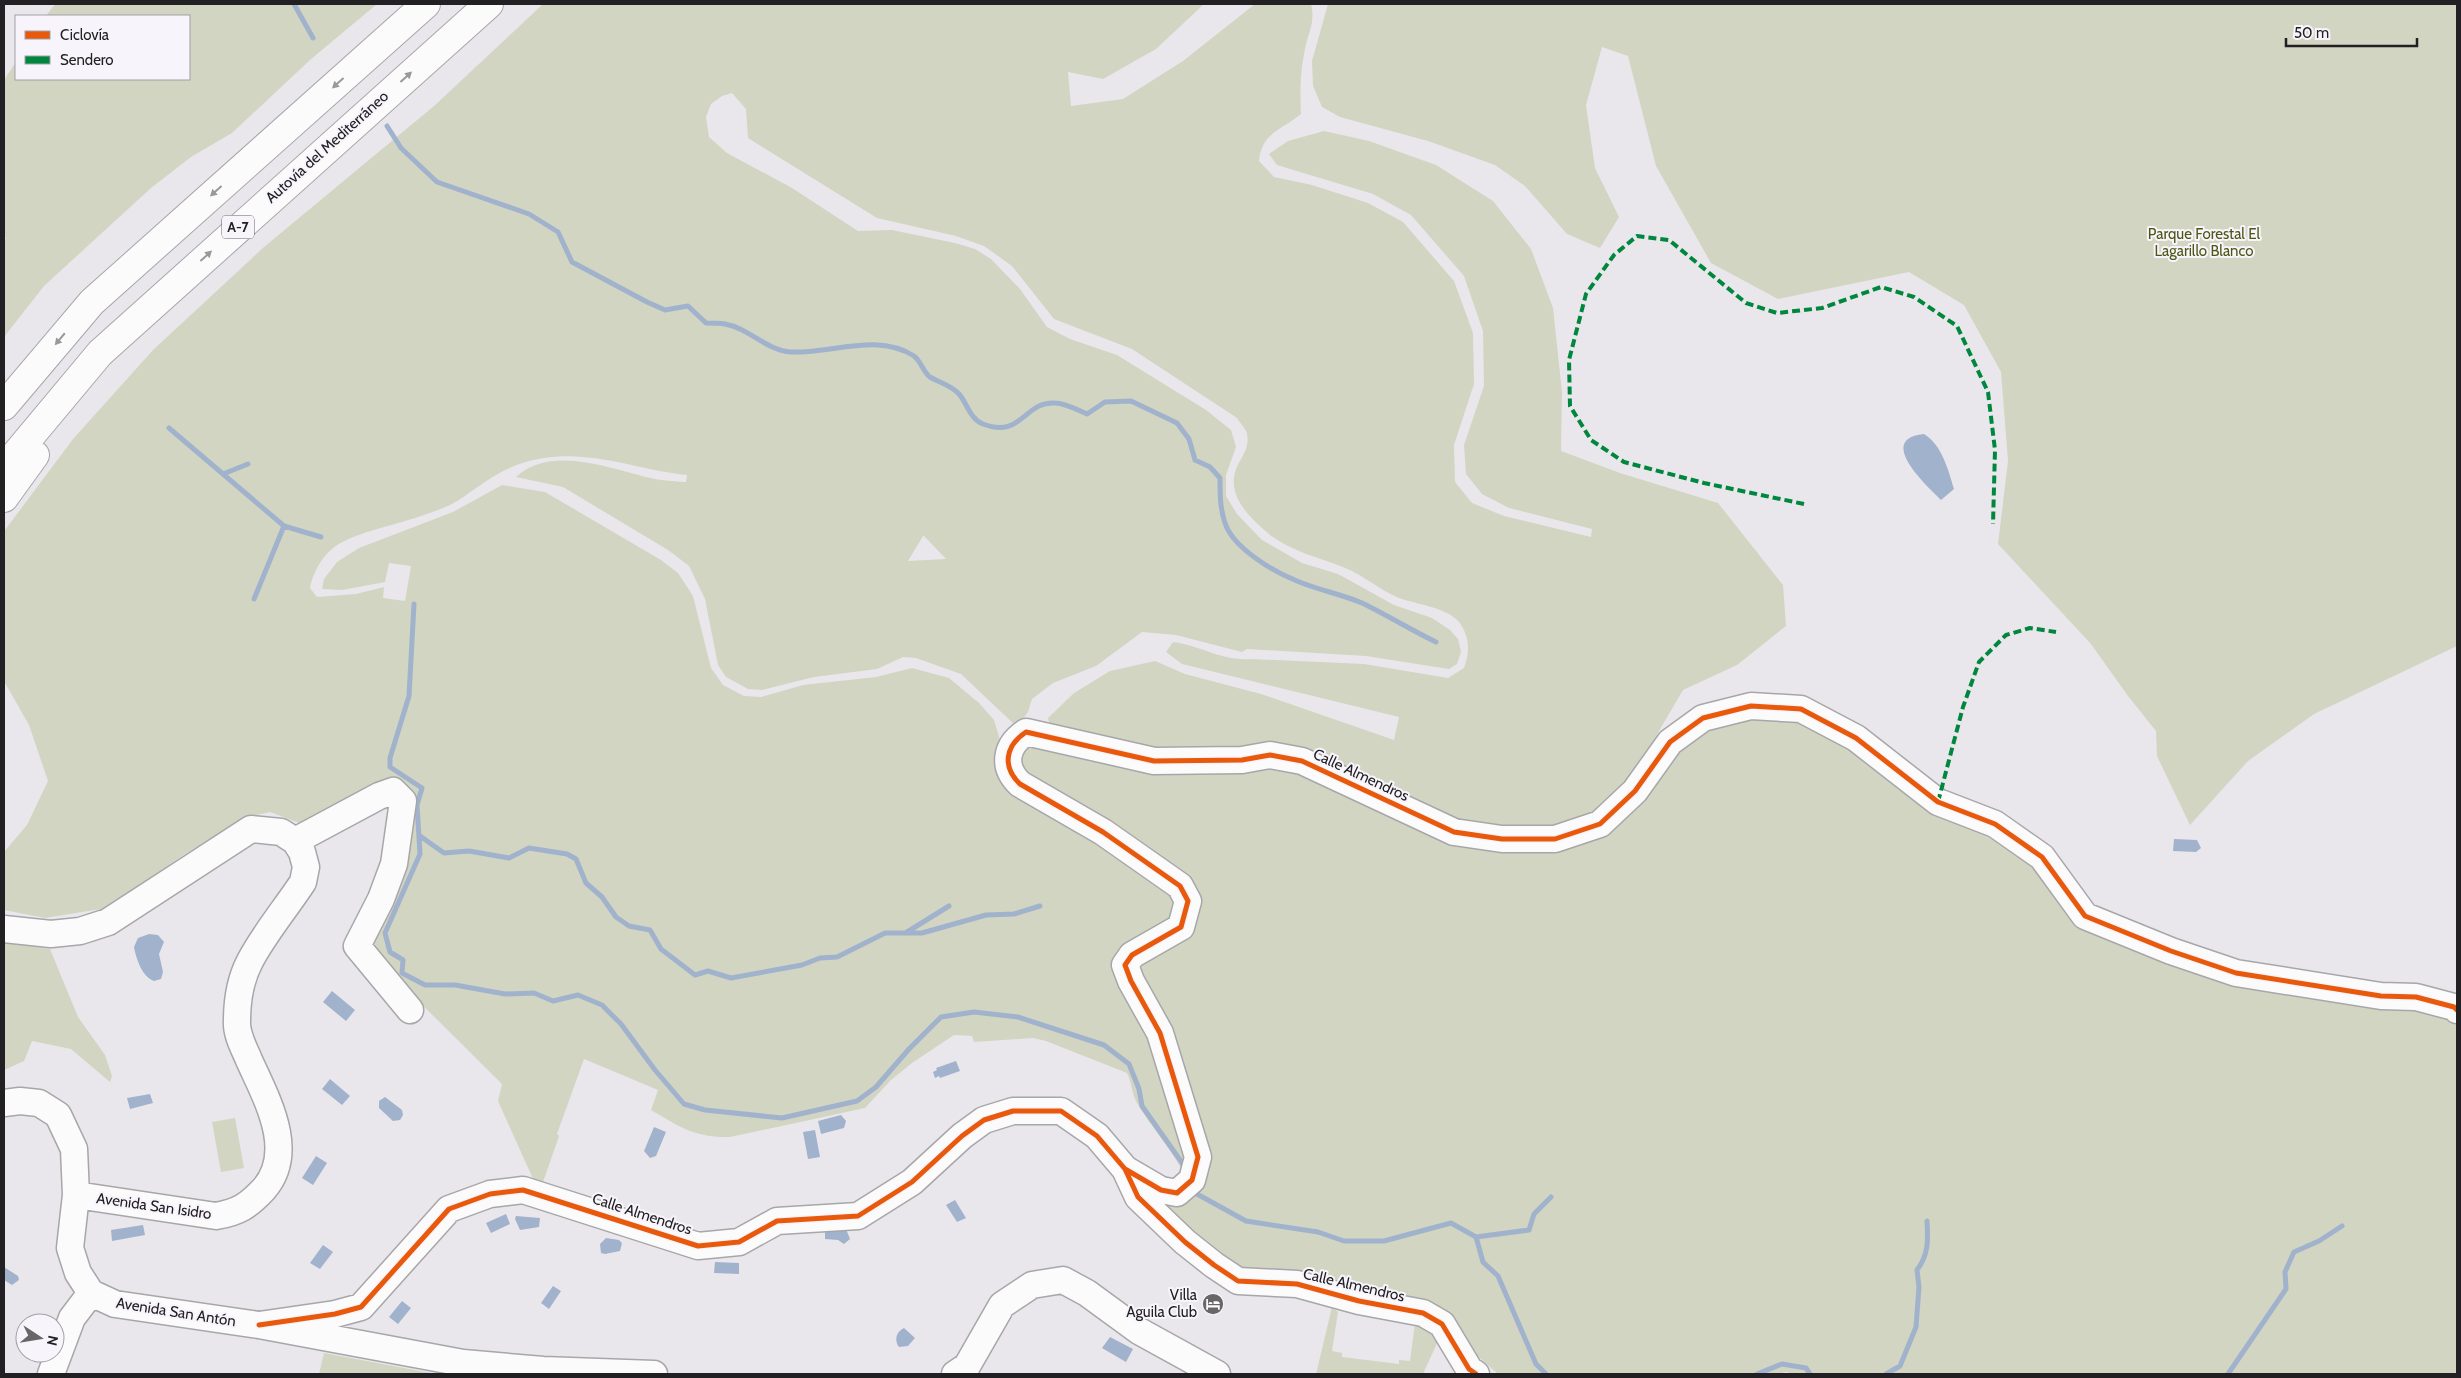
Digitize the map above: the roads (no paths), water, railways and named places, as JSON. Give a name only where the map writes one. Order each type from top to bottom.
[{"type":"highway","name":"A-7","points":[[4,406],[92,302],[426,4]]},
{"type":"highway","name":"Autovía del Mediterráneo","points":[[4,468],[100,353],[180,279],[489,4]]},
{"type":"highway","points":[[4,498],[26,465],[131,341],[180,279]]},
{"type":"street","name":"Calle Almendros","points":[[1125,1169],[1161,1190],[1177,1193],[1192,1180],[1198,1157],[1160,1033],[1131,981],[1125,965],[1132,955],[1181,927],[1188,901],[1180,886],[1103,832],[1020,784],[1011,776],[1007,760],[1016,739],[1026,732],[1154,761],[1242,760],[1270,755],[1302,761],[1454,832],[1502,839],[1555,839],[1600,824],[1635,791],[1670,742],[1703,718],[1751,706],[1801,709],[1856,738],[1938,802],[1995,824],[2042,857],[2085,916],[2171,951],[2236,973],[2381,996],[2416,997],[2454,1007],[2457,1010]]},
{"type":"street","points":[[4,930],[51,934],[80,931],[108,922],[251,829],[281,832],[295,841],[379,796],[393,791],[403,801],[394,864],[381,899],[357,946],[410,1010]]},
{"type":"street","name":"Avenida San Isidro","points":[[76,1195],[216,1216],[235,1213],[255,1198],[268,1184],[277,1163],[279,1140],[271,1112],[242,1043],[237,1023],[238,1002],[249,962],[303,882],[306,867],[302,852],[295,841]]},
{"type":"street","points":[[4,1103],[20,1101],[39,1103],[58,1115],[74,1149],[76,1195],[70,1248],[78,1274],[91,1293],[72,1318],[51,1374]]},
{"type":"street","name":"Calle Almendros","points":[[259,1325],[335,1314],[361,1307],[448,1209],[490,1194],[523,1190],[698,1246],[739,1242],[777,1221],[858,1216],[912,1182],[962,1136],[984,1120],[1013,1111],[1061,1111],[1098,1136],[1125,1169],[1138,1197],[1214,1266],[1238,1281],[1297,1284],[1359,1301],[1423,1313],[1442,1324],[1469,1369],[1476,1374]]},
{"type":"street","points":[[962,1371],[1002,1305],[1032,1285],[1063,1280],[1087,1293],[1139,1331],[1217,1374]]},
{"type":"street","name":"Avenida San Antón","points":[[91,1293],[115,1304],[259,1325],[463,1363],[535,1369],[654,1374]]},
{"type":"water","points":[[1924,434],[1940,451],[1954,489],[1941,500],[1909,464],[1904,453],[1904,444],[1910,438]]},
{"type":"water","points":[[2174,839],[2197,840],[2201,848],[2196,852],[2173,851]]},
{"type":"water","points":[[149,934],[158,935],[164,942],[159,954],[163,972],[161,979],[154,981],[146,976],[143,971],[138,962],[134,947],[138,938]]},
{"type":"water","points":[[332,991],[355,1010],[346,1021],[323,1002]]},
{"type":"water","points":[[956,1061],[960,1071],[935,1078],[933,1072],[937,1070],[936,1068]]},
{"type":"water","points":[[330,1079],[350,1096],[342,1105],[322,1089]]},
{"type":"water","points":[[150,1094],[153,1103],[130,1109],[127,1098]]},
{"type":"water","points":[[385,1097],[402,1110],[403,1115],[400,1120],[393,1121],[379,1108],[379,1101]]},
{"type":"water","points":[[841,1115],[846,1121],[844,1128],[821,1134],[818,1121]]},
{"type":"water","points":[[654,1127],[666,1132],[656,1156],[650,1158],[644,1151]]},
{"type":"water","points":[[815,1130],[820,1157],[808,1159],[803,1132]]},
{"type":"water","points":[[316,1156],[327,1163],[313,1185],[302,1178]]},
{"type":"water","points":[[955,1200],[966,1218],[957,1222],[946,1205]]},
{"type":"water","points":[[506,1214],[510,1224],[491,1233],[486,1223]]},
{"type":"water","points":[[516,1216],[540,1218],[539,1227],[520,1230],[515,1219]]},
{"type":"water","points":[[143,1225],[145,1235],[112,1241],[111,1230]]},
{"type":"water","points":[[846,1229],[850,1239],[844,1244],[838,1240],[825,1239],[825,1230]]},
{"type":"water","points":[[606,1238],[619,1240],[622,1243],[620,1251],[601,1253],[600,1244]]},
{"type":"water","points":[[323,1245],[333,1252],[320,1269],[310,1263]]},
{"type":"water","points":[[715,1262],[739,1263],[739,1274],[714,1273]]},
{"type":"water","points":[[4,1267],[18,1276],[19,1280],[12,1285],[4,1280]]},
{"type":"water","points":[[553,1286],[561,1291],[549,1309],[541,1303]]},
{"type":"water","points":[[402,1301],[411,1308],[398,1324],[389,1317]]},
{"type":"water","points":[[904,1328],[915,1338],[908,1346],[899,1347],[897,1336]]},
{"type":"water","points":[[1110,1337],[1133,1349],[1126,1362],[1102,1348]]},
{"type":"waterway","points":[[294,4],[313,38]]},
{"type":"waterway","points":[[387,126],[401,148],[437,182],[529,214],[558,232],[572,262],[665,310],[688,306],[706,323],[734,326],[782,351],[806,352],[869,345],[899,349],[914,356],[930,377],[956,391],[979,422],[996,427],[1006,427],[1015,423],[1045,404],[1063,404],[1087,414],[1105,402],[1131,401],[1177,423],[1189,439],[1195,460],[1210,467],[1220,478],[1223,518],[1229,532],[1245,550],[1266,565],[1288,577],[1362,603],[1436,642]]},
{"type":"waterway","points":[[169,428],[284,526],[321,537]]},
{"type":"waterway","points":[[223,474],[248,464]]},
{"type":"waterway","points":[[254,599],[284,526]]},
{"type":"waterway","points":[[414,604],[409,696],[390,758],[390,767],[422,788],[417,805],[420,854],[385,933],[390,952],[403,960],[402,973],[425,985],[455,985],[505,994],[534,993],[553,1001],[578,995],[602,1005],[621,1024],[655,1070],[684,1104],[705,1110],[782,1118],[857,1101],[876,1087],[909,1049],[941,1017],[974,1012],[1018,1017],[1104,1045],[1129,1064],[1139,1089],[1142,1106],[1185,1167]]},
{"type":"waterway","points":[[420,836],[444,853],[469,851],[509,858],[529,848],[567,854],[576,859],[586,883],[602,897],[616,917],[629,926],[650,930],[661,949],[695,975],[708,971],[731,978],[802,965],[820,958],[837,957],[885,933],[922,933],[986,915],[1014,914],[1040,906]]},
{"type":"waterway","points":[[907,932],[949,906]]},
{"type":"waterway","points":[[1197,1194],[1246,1221],[1318,1232],[1344,1241],[1384,1241],[1451,1223],[1476,1237],[1483,1262],[1498,1276],[1536,1364],[1546,1374]]},
{"type":"waterway","points":[[1476,1237],[1529,1230],[1534,1214],[1551,1197]]},
{"type":"waterway","points":[[1886,1374],[1900,1366],[1916,1327],[1919,1287],[1917,1270],[1926,1252],[1927,1221]]},
{"type":"waterway","points":[[2228,1374],[2286,1289],[2285,1272],[2294,1252],[2319,1241],[2342,1226]]},
{"type":"waterway","points":[[1757,1374],[1782,1364],[1806,1368],[1810,1374]]},
{"type":"place","name":"Villa Aguila Club","points":[[1213,1304]]},
{"type":"park label","name":"Parque Forestal El Lagarillo Blanco","points":[[2204,242]]}]
